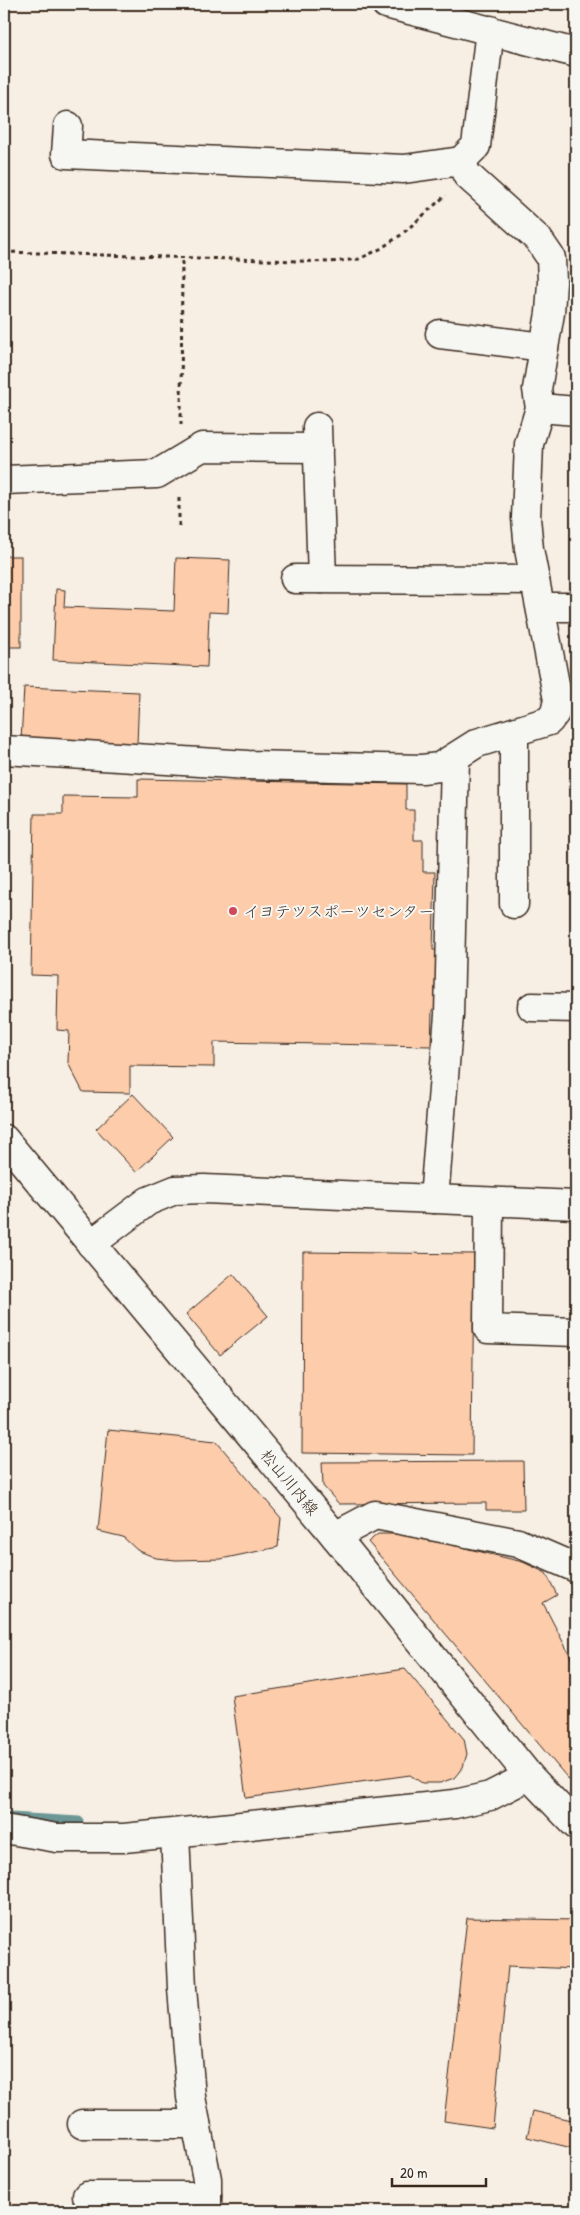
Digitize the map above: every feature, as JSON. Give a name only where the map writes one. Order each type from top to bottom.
[{"type":"street","points":[[386,4],[576,53]]},
{"type":"street","points":[[464,168],[476,146],[490,30]]},
{"type":"street","points":[[4,750],[248,765],[422,769],[439,767],[476,743],[549,721],[555,713],[558,700],[529,549],[526,518],[529,444],[540,408],[537,389],[550,305],[550,258],[538,239],[464,168],[404,169],[66,154],[68,126]]},
{"type":"street","points":[[440,334],[544,347]]},
{"type":"street","points":[[540,408],[576,411]]},
{"type":"street","points":[[4,480],[157,474],[202,448],[318,438],[322,579]]},
{"type":"street","points":[[295,579],[535,580]]},
{"type":"street","points":[[541,607],[576,607]]},
{"type":"street","points":[[514,732],[514,904]]},
{"type":"street","points":[[434,1199],[449,1015],[455,758]]},
{"type":"street","points":[[532,1007],[576,1008]]},
{"type":"street","name":"松山川内線","points":[[4,1139],[335,1536],[529,1776],[576,1826]]},
{"type":"street","points":[[91,1244],[148,1200],[175,1190],[204,1189],[576,1206]]},
{"type":"street","points":[[489,1202],[488,1329],[576,1332]]},
{"type":"street","points":[[335,1536],[375,1515],[518,1543],[572,1558]]},
{"type":"street","points":[[4,1829],[56,1838],[124,1838],[175,1834],[455,1804],[490,1796],[529,1776]]},
{"type":"street","points":[[87,2196],[207,2204],[207,2179],[191,2097],[182,1988],[175,1834]]},
{"type":"street","points":[[82,2124],[196,2124]]},
{"type":"path","points":[[4,252],[330,262],[359,259],[401,236],[464,168]]},
{"type":"path","points":[[178,526],[182,257]]},
{"type":"building","points":[[4,556],[21,556],[21,647],[4,647]]},
{"type":"building","points":[[176,558],[230,560],[228,613],[209,612],[207,667],[53,660],[56,589],[65,590],[64,607],[174,611]]},
{"type":"building","points":[[24,687],[139,692],[137,745],[21,741]]},
{"type":"building","name":"イヨテツスポーツセンター","points":[[138,779],[406,784],[406,810],[414,810],[414,840],[423,840],[423,872],[435,872],[433,950],[444,950],[443,1010],[432,1010],[431,1046],[214,1042],[214,1067],[130,1066],[130,1093],[83,1092],[68,1063],[69,1031],[57,1030],[58,976],[31,975],[34,814],[63,814],[63,796],[138,797]]},
{"type":"building","points":[[133,1094],[173,1137],[136,1172],[96,1129]]},
{"type":"building","points":[[303,1252],[474,1254],[472,1455],[302,1453]]},
{"type":"building","points":[[233,1274],[268,1316],[220,1355],[186,1314]]},
{"type":"building","points":[[108,1430],[216,1441],[281,1518],[278,1547],[221,1559],[176,1560],[156,1558],[137,1550],[123,1537],[98,1531]]},
{"type":"building","points":[[523,1461],[524,1510],[486,1510],[486,1503],[339,1504],[323,1486],[322,1462]]},
{"type":"building","points":[[378,1534],[407,1534],[523,1562],[546,1573],[557,1595],[543,1603],[576,1667],[576,1788],[368,1542]]},
{"type":"building","points":[[405,1669],[464,1739],[467,1754],[463,1767],[454,1778],[440,1783],[422,1783],[410,1775],[246,1798],[232,1696]]},
{"type":"building","points":[[467,1918],[576,1920],[576,1969],[508,1966],[493,2128],[444,2121]]},
{"type":"building","points":[[533,2111],[576,2121],[576,2149],[527,2137]]},
{"type":"waterway","points":[[4,1815],[79,1821]]},
{"type":"place","name":"イヨテツスポーツセンター","points":[[233,911]]}]
